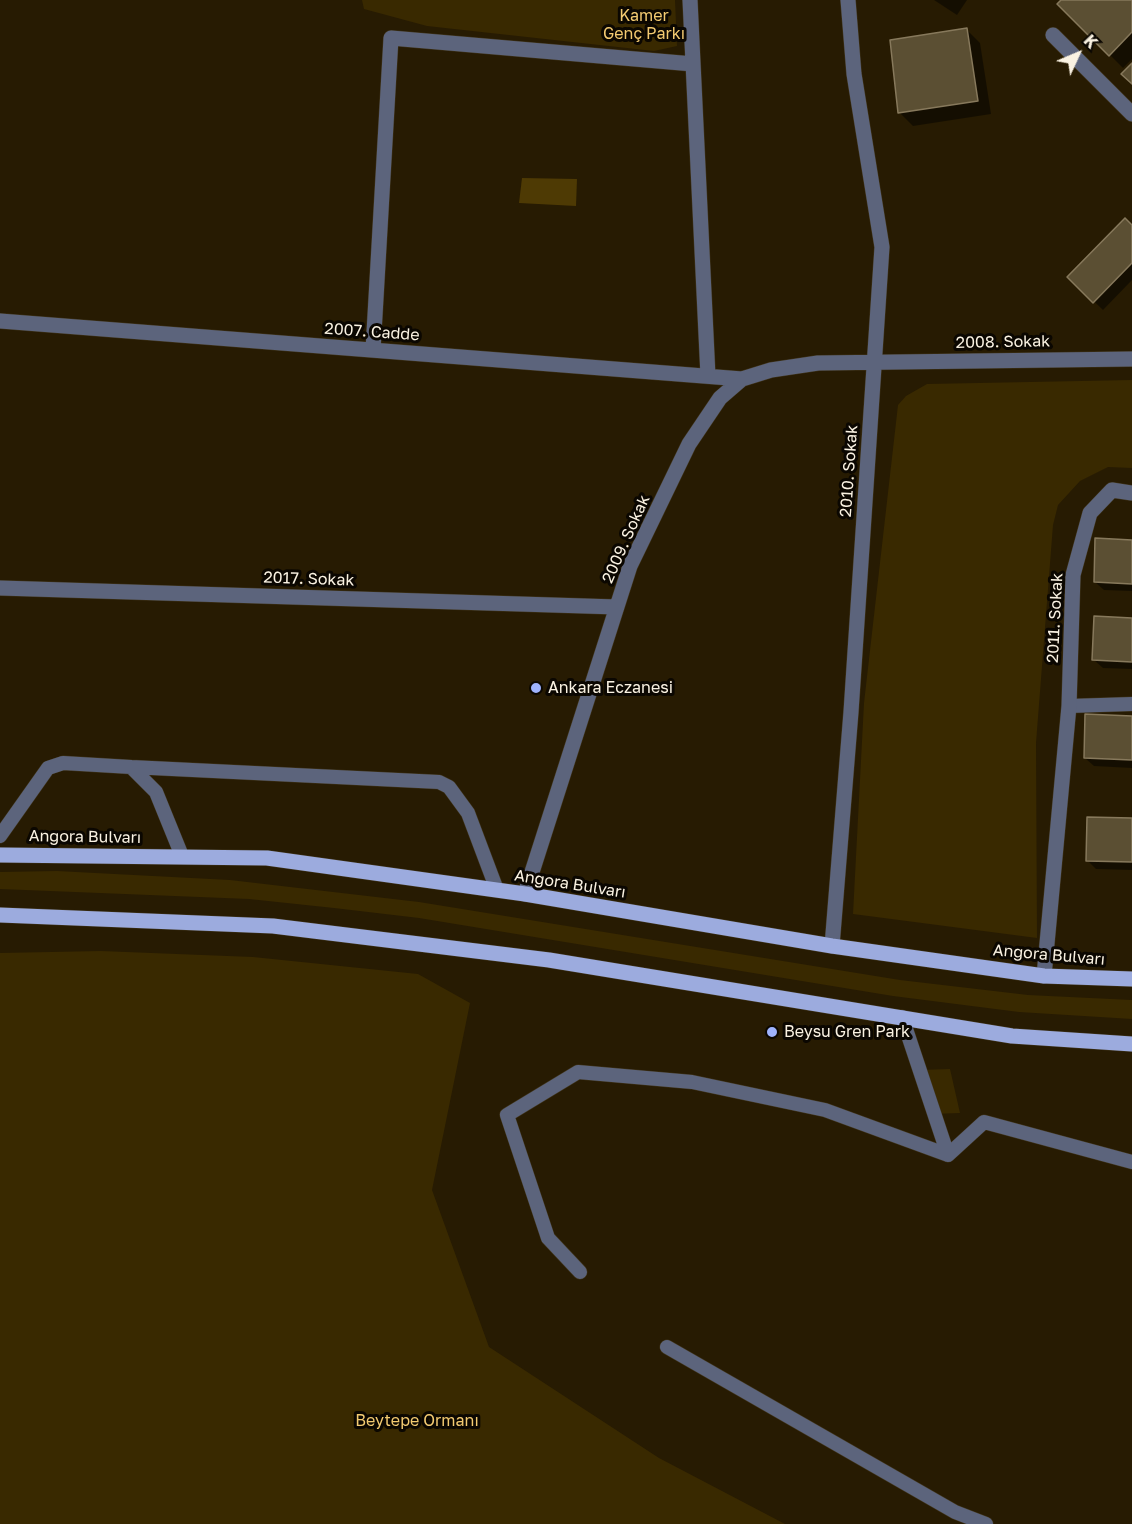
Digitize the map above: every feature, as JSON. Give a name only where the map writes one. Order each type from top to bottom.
[{"type":"main road","name":"Angora Bulvarı","points":[[0,855],[267,858],[525,894],[832,946],[1044,976],[1132,979]]},
{"type":"main road","points":[[0,915],[273,926],[549,960],[1012,1036],[1132,1044]]},
{"type":"street","points":[[690,0],[708,376]]},
{"type":"street","name":"2010. Sokak","points":[[832,946],[851,712],[882,247],[854,74],[848,0]]},
{"type":"street","points":[[1053,35],[1132,114]]},
{"type":"street","points":[[373,350],[391,38],[693,63]]},
{"type":"street","name":"2007. Cadde","points":[[0,321],[742,379]]},
{"type":"street","name":"2008. Sokak","points":[[874,363],[1132,359]]},
{"type":"street","name":"2009. Sokak","points":[[525,894],[630,566],[690,444],[720,398],[742,379],[771,370],[818,363],[874,363]]},
{"type":"street","name":"2011. Sokak","points":[[1069,706],[1073,575],[1090,513],[1112,490],[1132,493]]},
{"type":"street","name":"2017. Sokak","points":[[0,588],[617,607]]},
{"type":"street","points":[[1044,976],[1069,706]]},
{"type":"lane","points":[[1069,706],[1132,704]]},
{"type":"lane","points":[[0,836],[48,768],[63,763],[439,782],[449,787],[468,813],[497,890]]},
{"type":"lane","points":[[131,767],[156,792],[182,856]]},
{"type":"lane","points":[[902,1017],[948,1155]]},
{"type":"lane","points":[[580,1272],[548,1238],[507,1115],[578,1072],[693,1082],[825,1110],[948,1155]]},
{"type":"lane","points":[[948,1155],[984,1122],[1132,1162]]},
{"type":"lane","points":[[667,1347],[955,1512],[986,1524]]},
{"type":"green space","name":"Kamer Genç Parkı","points":[[362,0],[675,0],[677,46],[654,51],[427,26],[364,9]]},
{"type":"green space","points":[[1132,380],[1132,468],[1108,467],[1080,481],[1058,505],[1053,525],[1036,743],[1037,938],[853,914],[864,703],[898,405],[906,396],[927,384]]},
{"type":"green space","points":[[57,871],[230,880],[419,902],[900,980],[1028,995],[1132,1000],[1132,1019],[1019,1012],[893,996],[419,918],[334,908],[249,899],[0,889],[0,872]]},
{"type":"green space","name":"Beytepe Ormanı","points":[[101,951],[253,957],[418,974],[470,1003],[432,1190],[489,1347],[659,1458],[785,1524],[0,1524],[0,953]]},
{"type":"green space","points":[[950,1069],[960,1113],[932,1114],[920,1070]]},
{"type":"shaded area","points":[[522,178],[577,179],[576,206],[519,203]]},
{"type":"building","points":[[1061,0],[1132,0],[1132,32],[1109,56],[1057,4]]},
{"type":"building","points":[[967,28],[978,101],[898,113],[890,40]]},
{"type":"building","points":[[1132,63],[1132,84],[1121,74]]},
{"type":"building","points":[[1125,218],[1132,225],[1132,263],[1093,303],[1067,277]]},
{"type":"building","points":[[1095,538],[1132,540],[1132,584],[1094,582]]},
{"type":"building","points":[[1094,616],[1132,618],[1132,662],[1092,660]]},
{"type":"building","points":[[1085,714],[1132,716],[1132,760],[1084,758]]},
{"type":"building","points":[[1087,817],[1132,818],[1132,862],[1086,861]]},
{"type":"place","name":"Ankara Eczanesi","points":[[536,688]]},
{"type":"place","name":"Beysu Gren Park","points":[[772,1032]]}]
